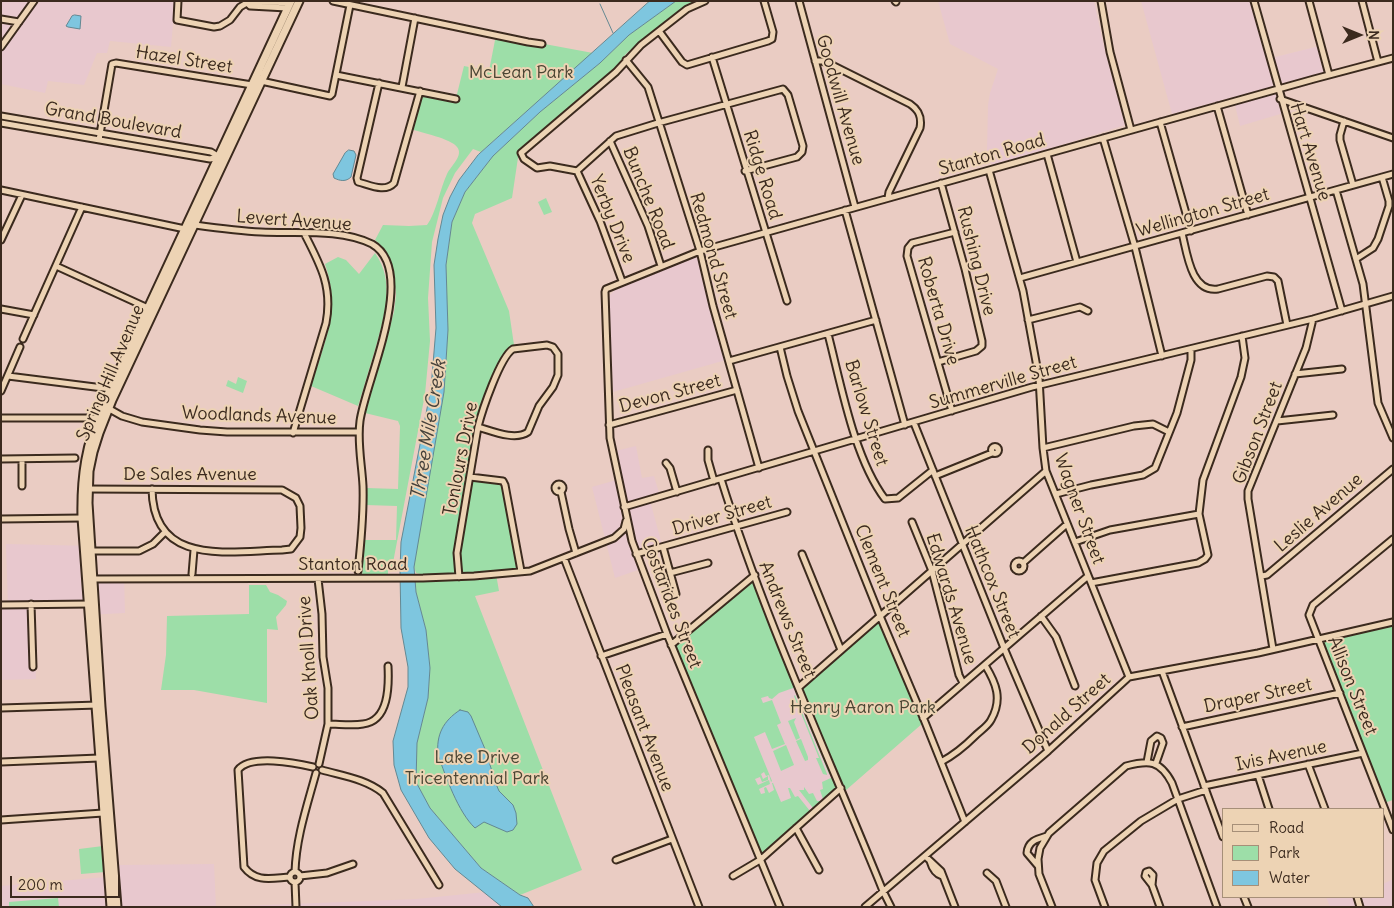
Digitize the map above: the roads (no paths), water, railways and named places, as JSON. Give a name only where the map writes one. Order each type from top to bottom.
[{"type":"main road","name":"Spring Hill Avenue","points":[[106,407],[111,389],[134,347],[148,308],[185,230],[262,81],[299,1]]},
{"type":"main road","name":"Spring Hill Avenue","points":[[117,907],[98,705],[89,578],[82,518],[86,454],[134,347],[195,225],[252,85],[289,4]]},
{"type":"main road","name":"Spring Hill Avenue","points":[[85,489],[91,552],[89,578]]},
{"type":"main road","name":"Spring Hill Avenue","points":[[98,705],[99,758],[110,907]]},
{"type":"street","points":[[1,47],[34,1]]},
{"type":"street","points":[[178,1],[177,20],[208,26],[220,26],[230,20],[240,7],[250,1],[289,4]]},
{"type":"street","points":[[333,1],[542,44]]},
{"type":"street","points":[[626,60],[641,44],[658,31],[687,10],[705,1]]},
{"type":"street","points":[[658,31],[682,62],[687,65],[772,39],[773,32],[764,1]]},
{"type":"street","name":"Goodwill Avenue","points":[[799,1],[855,207]]},
{"type":"street","points":[[1100,1],[1110,52],[1131,130]]},
{"type":"street","name":"Hart Avenue","points":[[1254,1],[1280,99],[1342,311]]},
{"type":"street","points":[[1309,1],[1329,75]]},
{"type":"street","points":[[1362,1],[1378,62]]},
{"type":"street","points":[[252,85],[262,81],[330,96],[332,94],[350,5]]},
{"type":"street","points":[[402,87],[415,18]]},
{"type":"street","points":[[1,19],[19,22]]},
{"type":"street","name":"Ridge Road","points":[[712,57],[787,302]]},
{"type":"street","name":"Stanton Road","points":[[605,292],[608,287],[700,251],[1393,58]]},
{"type":"street","name":"Redmond Street","points":[[626,60],[648,87],[700,251],[759,468]]},
{"type":"street","name":"Yerby Drive","points":[[622,281],[600,221],[577,171],[550,166],[537,168],[524,159],[521,153],[616,72],[626,60]]},
{"type":"street","points":[[815,61],[822,61],[832,65],[910,104],[919,113],[921,118],[920,128],[889,192],[888,198]]},
{"type":"street","name":"Hazel Street","points":[[100,137],[112,64],[116,63],[252,85]]},
{"type":"street","points":[[336,75],[456,98]]},
{"type":"street","points":[[379,83],[358,182],[385,188],[390,188],[394,183],[420,91]]},
{"type":"street","points":[[577,171],[616,136],[778,89],[785,90],[803,146],[802,152],[797,157],[746,171]]},
{"type":"street","points":[[1280,99],[1393,138]]},
{"type":"street","points":[[1217,106],[1248,215]]},
{"type":"street","name":"Grand Boulevard","points":[[1,116],[100,137],[221,159]]},
{"type":"street","points":[[1344,121],[1340,140],[1353,185]]},
{"type":"street","points":[[1160,122],[1191,231]]},
{"type":"street","name":"Grand Boulevard","points":[[1,123],[100,137]]},
{"type":"street","points":[[1103,138],[1162,356]]},
{"type":"street","name":"Bunche Road","points":[[610,141],[648,226],[661,266]]},
{"type":"street","points":[[1046,154],[1077,262]]},
{"type":"street","name":"Wagner Street","points":[[989,170],[1020,278],[1028,320],[1039,385],[1046,471],[1129,677]]},
{"type":"street","name":"Wellington Street","points":[[1020,278],[1393,174]]},
{"type":"street","points":[[1356,258],[1373,248],[1381,231],[1389,201],[1382,177]]},
{"type":"street","name":"Rushing Drive","points":[[938,362],[976,351],[982,346],[970,287],[941,183]]},
{"type":"street","points":[[1,190],[185,230]]},
{"type":"street","points":[[1336,190],[1363,284],[1378,402],[1393,438]]},
{"type":"street","points":[[1,240],[22,195]]},
{"type":"street","points":[[23,339],[82,207]]},
{"type":"street","points":[[845,210],[905,425]]},
{"type":"street","name":"Levert Avenue","points":[[195,225],[260,232],[343,236],[376,246],[385,257],[391,283],[390,311],[362,408],[359,432]]},
{"type":"street","name":"Roberta Drive","points":[[952,411],[907,256],[908,248],[912,243],[955,232]]},
{"type":"street","points":[[293,433],[329,310],[328,290],[321,267],[304,233]]},
{"type":"street","points":[[1182,233],[1195,278],[1210,290],[1267,276],[1274,277],[1278,281],[1287,325]]},
{"type":"street","points":[[56,266],[148,308]]},
{"type":"street","name":"Costarides Street","points":[[605,292],[610,438],[632,541],[671,645],[780,907]]},
{"type":"street","name":"Summerville Street","points":[[624,508],[1039,385],[1313,319],[1393,296]]},
{"type":"street","points":[[1028,320],[1080,307],[1088,311]]},
{"type":"street","points":[[1,309],[34,315]]},
{"type":"street","name":"Gibson Street","points":[[1273,649],[1248,491],[1306,348],[1313,319]]},
{"type":"street","points":[[729,362],[876,320]]},
{"type":"street","name":"Barlow Street","points":[[828,334],[856,439],[872,479],[885,499],[898,498],[934,473]]},
{"type":"street","points":[[1091,583],[1198,563],[1205,560],[1208,555],[1199,514],[1202,480],[1242,377],[1245,358],[1242,336]]},
{"type":"street","name":"Tonlours Drive","points":[[459,577],[457,553],[478,427],[481,413],[503,360],[509,351],[513,348],[547,345],[553,347],[558,354],[558,376],[554,387],[539,406],[528,432],[517,436],[497,433],[478,427]]},
{"type":"street","points":[[1,390],[20,347]]},
{"type":"street","name":"Clement Street","points":[[780,347],[796,402],[815,451],[880,616],[965,822]]},
{"type":"street","points":[[1056,494],[1091,484],[1144,475],[1158,464],[1178,413],[1191,360],[1191,349]]},
{"type":"street","points":[[1295,374],[1342,369]]},
{"type":"street","points":[[8,376],[111,389]]},
{"type":"street","name":"Devon Street","points":[[609,424],[737,390]]},
{"type":"street","name":"Woodlands Avenue","points":[[106,407],[128,418],[168,427],[227,432],[359,432]]},
{"type":"street","points":[[1276,421],[1333,415]]},
{"type":"street","points":[[1,418],[100,420]]},
{"type":"street","name":"Hathcox Street","points":[[914,422],[1004,648],[1048,751]]},
{"type":"street","points":[[1043,448],[1134,426],[1153,424],[1169,432]]},
{"type":"street","points":[[358,571],[362,538],[363,489],[359,432]]},
{"type":"street","points":[[708,450],[708,460],[714,481]]},
{"type":"street","points":[[934,473],[992,453]]},
{"type":"street","points":[[1,459],[75,458]]},
{"type":"street","points":[[22,459],[22,486]]},
{"type":"street","points":[[666,462],[670,468],[677,492]]},
{"type":"street","name":"Leslie Avenue","points":[[1262,576],[1267,575],[1393,469]]},
{"type":"street","points":[[799,687],[1046,471]]},
{"type":"street","points":[[470,476],[503,481],[508,494],[521,572]]},
{"type":"street","name":"Andrews Street","points":[[721,479],[736,526],[799,687],[891,907]]},
{"type":"street","name":"De Sales Avenue","points":[[85,489],[276,489],[287,491],[296,498],[300,506],[300,538],[291,548],[221,552],[194,550]]},
{"type":"street","points":[[152,490],[155,514],[165,532],[178,543],[194,550],[192,574]]},
{"type":"street","points":[[560,492],[576,553]]},
{"type":"street","points":[[614,538],[622,525],[624,508]]},
{"type":"street","name":"Driver Street","points":[[636,554],[787,512]]},
{"type":"street","points":[[1075,542],[1110,530],[1199,514]]},
{"type":"street","points":[[614,538],[624,529],[627,516]]},
{"type":"street","points":[[1,519],[82,518]]},
{"type":"street","name":"Edwards Avenue","points":[[912,522],[932,571],[959,675],[963,683]]},
{"type":"street","points":[[1023,563],[1067,524]]},
{"type":"street","points":[[91,552],[139,551],[153,544],[165,532]]},
{"type":"street","points":[[614,538],[626,536],[632,541]]},
{"type":"street","name":"Stanton Road","points":[[89,578],[318,580],[459,577],[530,570],[614,538]]},
{"type":"street","name":"Allison Street","points":[[1393,539],[1311,608],[1309,615],[1393,830]]},
{"type":"street","points":[[663,547],[676,594]]},
{"type":"street","points":[[802,554],[841,650]]},
{"type":"street","name":"Pleasant Avenue","points":[[564,558],[699,907]]},
{"type":"street","points":[[670,573],[708,563]]},
{"type":"street","points":[[671,645],[755,575]]},
{"type":"street","points":[[923,718],[1088,576]]},
{"type":"street","name":"Oak Knoll Drive","points":[[318,580],[322,614],[323,657],[328,688],[328,724],[319,764]]},
{"type":"street","points":[[31,604],[33,667]]},
{"type":"street","points":[[1,605],[91,604]]},
{"type":"street","points":[[1041,616],[1056,637],[1075,686]]},
{"type":"street","name":"Donald Street","points":[[865,907],[1048,751],[1129,677],[1318,640],[1393,622]]},
{"type":"street","points":[[602,656],[667,634]]},
{"type":"street","points":[[941,762],[956,754],[991,721],[996,706],[997,693],[995,680],[985,665]]},
{"type":"street","points":[[328,724],[364,724],[375,720],[381,713],[388,691],[388,666]]},
{"type":"street","points":[[1162,670],[1222,834]]},
{"type":"street","name":"Draper Street","points":[[1182,727],[1340,693]]},
{"type":"street","points":[[1,708],[98,705]]},
{"type":"street","points":[[1147,762],[1151,741],[1157,736],[1161,738],[1162,743],[1156,763]]},
{"type":"street","name":"Ivis Avenue","points":[[1105,907],[1095,880],[1097,863],[1104,851],[1141,820],[1178,799],[1205,788],[1363,753]]},
{"type":"street","points":[[1,762],[99,758]]},
{"type":"street","points":[[290,877],[256,877],[250,874],[244,867],[238,770],[251,762],[292,762],[313,767],[313,770],[319,772],[372,784],[388,800],[439,884]]},
{"type":"street","points":[[1052,907],[1039,874],[1040,848],[1048,835],[1062,820],[1126,766],[1147,762],[1156,763],[1166,773],[1178,799],[1216,906],[1209,907]]},
{"type":"street","points":[[290,877],[295,872],[299,836],[322,766],[315,764],[313,767]]},
{"type":"street","points":[[1308,764],[1325,808]]},
{"type":"street","points":[[1258,775],[1269,808]]},
{"type":"street","points":[[733,876],[760,860],[841,788]]},
{"type":"street","points":[[1,820],[103,812]]},
{"type":"street","points":[[796,828],[819,870]]},
{"type":"street","points":[[1039,866],[1027,853],[1027,848],[1032,842],[1048,835]]},
{"type":"street","points":[[616,860],[672,839]]},
{"type":"street","points":[[925,856],[938,867],[955,907]]},
{"type":"street","points":[[295,872],[300,876],[327,873],[352,864]]},
{"type":"street","points":[[987,873],[996,881],[1006,907]]},
{"type":"street","points":[[295,882],[299,880],[300,876]]},
{"type":"street","points":[[290,877],[295,882],[296,907]]},
{"type":"street","points":[[1152,885],[1160,907]]},
{"type":"water","name":"Three Mile Creek","points":[[650,1],[676,1],[629,35],[600,63],[540,112],[493,156],[465,192],[452,222],[446,265],[448,330],[444,392],[414,567],[416,592],[426,630],[430,668],[428,698],[417,743],[416,782],[430,808],[481,868],[520,895],[528,898],[534,907],[502,907],[455,869],[429,838],[401,790],[394,765],[393,741],[408,687],[408,667],[401,628],[401,542],[431,388],[436,328],[434,265],[438,239],[443,215],[450,197],[459,180],[478,155]]},
{"type":"water","points":[[72,16],[81,16],[80,29],[66,26]]},
{"type":"water","points":[[349,150],[354,151],[356,155],[351,177],[347,180],[338,180],[334,178],[333,174],[345,153]]},
{"type":"water","points":[[460,710],[468,712],[471,716],[485,749],[499,791],[513,805],[517,824],[513,830],[507,832],[484,822],[475,828],[463,813],[453,794],[438,755],[438,741],[445,724]]},
{"type":"waterway","points":[[600,4],[613,33]]},
{"type":"park label","name":"McLean Park","points":[[521,73]]},
{"type":"park label","name":"Henry Aaron Park","points":[[863,708]]},
{"type":"park label","name":"Lake Drive Tricentennial Park","points":[[477,768]]}]
